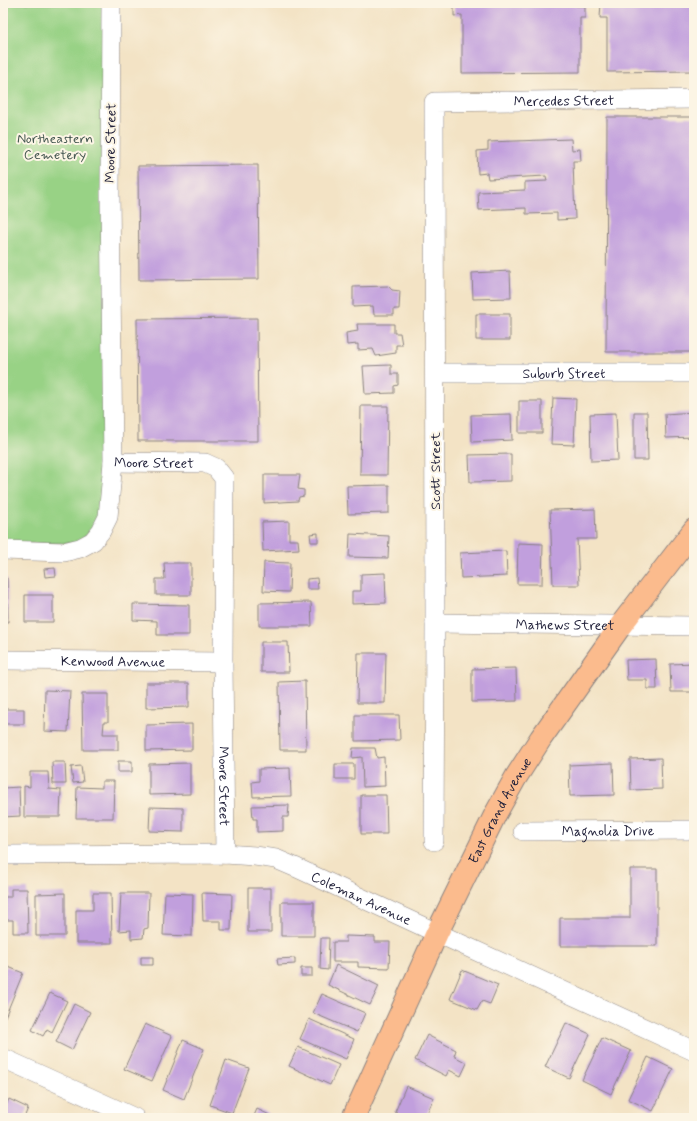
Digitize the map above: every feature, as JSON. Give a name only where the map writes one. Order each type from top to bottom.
[{"type":"main road","name":"East Grand Avenue","points":[[353,1118],[437,933],[496,813],[516,777],[541,738],[621,625],[694,530]]},
{"type":"street","name":"Moore Street","points":[[111,3],[110,194],[113,462],[205,463],[216,468],[224,478],[223,662],[225,854]]},
{"type":"street","name":"Mercedes Street","points":[[434,102],[694,100]]},
{"type":"street","name":"Scott Street","points":[[434,102],[436,624],[434,841]]},
{"type":"street","name":"Suburb Street","points":[[434,373],[694,373]]},
{"type":"street","points":[[3,550],[64,552],[80,548],[93,541],[101,531],[108,517],[113,462]]},
{"type":"street","name":"Mathews Street","points":[[436,624],[694,626]]},
{"type":"street","name":"Kenwood Avenue","points":[[3,660],[223,662]]},
{"type":"street","name":"Magnolia Drive","points":[[523,831],[694,830]]},
{"type":"street","name":"Coleman Avenue","points":[[3,855],[225,854],[276,859],[694,1051]]},
{"type":"street","points":[[3,1058],[135,1118]]},
{"type":"green space","name":"Northeastern Cemetery","points":[[3,3],[108,3],[106,483],[100,521],[79,543],[3,544]]},
{"type":"building","points":[[463,3],[576,3],[576,6],[585,6],[585,18],[580,18],[580,72],[462,73],[462,15],[454,16],[454,6],[463,6]]},
{"type":"building","points":[[601,3],[694,3],[694,71],[607,72],[607,18],[600,18]]},
{"type":"building","points":[[607,117],[694,117],[694,352],[606,352]]},
{"type":"building","points":[[571,139],[572,150],[580,149],[581,161],[573,161],[575,219],[557,220],[557,213],[526,214],[526,208],[479,210],[478,192],[525,190],[525,182],[547,181],[546,176],[488,179],[487,173],[478,174],[477,151],[488,150],[488,142]]},
{"type":"building","points":[[258,165],[259,279],[139,280],[138,166]]},
{"type":"building","points":[[510,271],[511,298],[473,299],[472,273]]},
{"type":"building","points":[[388,286],[392,290],[400,291],[399,309],[394,309],[394,315],[374,315],[373,306],[353,307],[353,287]]},
{"type":"building","points":[[476,314],[510,314],[510,340],[476,340]]},
{"type":"building","points":[[257,318],[258,441],[138,441],[137,319]]},
{"type":"building","points":[[357,324],[394,324],[394,333],[400,333],[402,345],[396,345],[396,353],[376,356],[373,349],[358,350],[358,344],[347,345],[346,333],[358,331]]},
{"type":"building","points":[[391,365],[391,374],[398,374],[398,385],[394,386],[394,393],[365,394],[363,366]]},
{"type":"building","points":[[553,398],[576,399],[574,445],[551,444]]},
{"type":"building","points":[[519,401],[542,401],[542,433],[519,433]]},
{"type":"building","points":[[361,406],[388,406],[387,475],[360,475]]},
{"type":"building","points":[[634,412],[647,412],[648,460],[634,460]]},
{"type":"building","points":[[694,412],[694,437],[666,438],[665,414]]},
{"type":"building","points":[[616,413],[618,460],[591,461],[590,414]]},
{"type":"building","points":[[511,414],[512,440],[472,442],[471,415]]},
{"type":"building","points":[[511,454],[511,481],[470,482],[469,455]]},
{"type":"building","points":[[264,475],[300,475],[298,489],[304,490],[304,496],[299,497],[298,501],[264,503]]},
{"type":"building","points":[[389,485],[389,513],[348,514],[347,486]]},
{"type":"building","points":[[595,509],[596,539],[577,539],[579,585],[553,585],[550,510]]},
{"type":"building","points":[[289,521],[289,540],[298,540],[299,549],[263,551],[262,522]]},
{"type":"building","points":[[318,533],[318,542],[311,542],[310,534]]},
{"type":"building","points":[[350,534],[389,536],[388,558],[349,557]]},
{"type":"building","points":[[518,543],[543,544],[542,584],[517,584]]},
{"type":"building","points":[[506,551],[507,576],[461,578],[460,553]]},
{"type":"building","points":[[264,562],[290,563],[289,592],[263,591]]},
{"type":"building","points":[[164,563],[191,563],[191,595],[156,595],[156,579],[165,579]]},
{"type":"building","points":[[55,568],[56,576],[45,577],[44,569]]},
{"type":"building","points":[[385,573],[386,603],[352,604],[352,591],[361,591],[361,574]]},
{"type":"building","points":[[3,578],[7,578],[8,622],[3,622]]},
{"type":"building","points":[[317,578],[318,589],[307,589],[307,579]]},
{"type":"building","points":[[25,595],[53,595],[53,622],[25,622]]},
{"type":"building","points":[[311,602],[312,626],[259,626],[259,603]]},
{"type":"building","points":[[133,604],[189,605],[189,635],[157,635],[157,621],[133,620]]},
{"type":"building","points":[[261,642],[288,642],[289,672],[261,672]]},
{"type":"building","points":[[358,653],[386,653],[385,703],[357,703]]},
{"type":"building","points":[[656,659],[657,689],[647,689],[647,680],[627,680],[626,660]]},
{"type":"building","points":[[694,663],[694,692],[671,692],[670,664]]},
{"type":"building","points":[[516,668],[517,701],[472,702],[472,669]]},
{"type":"building","points":[[305,681],[306,750],[280,750],[279,682]]},
{"type":"building","points":[[146,683],[189,683],[189,707],[146,708]]},
{"type":"building","points":[[45,690],[70,691],[68,732],[44,731]]},
{"type":"building","points":[[3,694],[5,694],[5,709],[24,709],[24,724],[3,724]]},
{"type":"building","points":[[82,694],[108,694],[108,722],[104,722],[103,734],[118,734],[118,750],[83,750]]},
{"type":"building","points":[[355,715],[399,715],[400,740],[355,741]]},
{"type":"building","points":[[192,724],[192,750],[146,751],[146,725]]},
{"type":"building","points":[[353,748],[375,748],[377,758],[384,757],[385,786],[363,787],[362,757],[352,758]]},
{"type":"building","points":[[661,758],[662,789],[631,790],[630,759]]},
{"type":"building","points":[[118,761],[132,761],[132,772],[118,772]]},
{"type":"building","points":[[52,762],[65,762],[66,784],[53,784]]},
{"type":"building","points":[[190,763],[190,794],[149,795],[149,764]]},
{"type":"building","points":[[613,763],[614,795],[570,796],[569,765]]},
{"type":"building","points":[[335,764],[354,764],[354,779],[335,779]]},
{"type":"building","points":[[81,766],[83,782],[73,783],[71,767]]},
{"type":"building","points":[[290,768],[291,796],[253,797],[252,782],[259,781],[259,769]]},
{"type":"building","points":[[30,772],[48,772],[49,789],[61,790],[60,817],[24,817],[24,786],[30,787]]},
{"type":"building","points":[[102,781],[114,781],[113,818],[76,818],[77,787],[102,788]]},
{"type":"building","points":[[19,787],[20,816],[3,817],[3,788]]},
{"type":"building","points":[[361,795],[386,795],[387,834],[361,834]]},
{"type":"building","points":[[289,805],[288,817],[283,817],[283,831],[257,832],[257,819],[253,819],[252,806]]},
{"type":"building","points":[[150,807],[183,808],[183,832],[149,831]]},
{"type":"building","points":[[630,869],[657,869],[657,946],[560,946],[560,918],[630,918]]},
{"type":"building","points":[[248,888],[271,888],[271,932],[248,932]]},
{"type":"building","points":[[11,889],[27,889],[28,933],[13,933],[13,920],[3,920],[3,897],[11,897]]},
{"type":"building","points":[[65,893],[65,936],[36,936],[36,894]]},
{"type":"building","points":[[93,893],[111,893],[112,943],[76,943],[76,910],[93,910]]},
{"type":"building","points":[[121,893],[149,893],[148,928],[144,929],[143,938],[131,939],[131,930],[119,931]]},
{"type":"building","points":[[165,893],[193,894],[192,936],[163,935]]},
{"type":"building","points":[[202,893],[232,894],[231,930],[221,930],[221,921],[203,921]]},
{"type":"building","points":[[281,902],[314,902],[314,936],[281,936]]},
{"type":"building","points":[[346,936],[375,937],[375,942],[390,942],[389,968],[358,967],[358,962],[333,962],[333,942],[346,942]]},
{"type":"building","points":[[321,938],[329,938],[328,970],[320,969]]},
{"type":"building","points":[[141,957],[153,957],[153,965],[141,965]]},
{"type":"building","points":[[295,958],[295,964],[278,965],[277,959]]},
{"type":"building","points":[[336,965],[379,986],[370,1005],[328,985]]},
{"type":"building","points":[[6,966],[23,973],[5,1017],[3,1017],[3,973]]},
{"type":"building","points":[[301,968],[312,968],[312,976],[301,976]]},
{"type":"building","points":[[462,970],[498,985],[490,1004],[482,1001],[477,1010],[450,999]]},
{"type":"building","points":[[50,993],[67,1001],[52,1032],[47,1029],[43,1036],[32,1030]]},
{"type":"building","points":[[322,994],[365,1013],[357,1032],[313,1013]]},
{"type":"building","points":[[74,1004],[90,1012],[72,1050],[56,1042]]},
{"type":"building","points":[[309,1019],[354,1039],[346,1059],[300,1039]]},
{"type":"building","points":[[566,1023],[590,1034],[569,1078],[545,1067]]},
{"type":"building","points":[[145,1024],[172,1036],[152,1081],[124,1069]]},
{"type":"building","points":[[427,1035],[456,1050],[454,1056],[467,1063],[461,1076],[449,1070],[446,1076],[415,1060]]},
{"type":"building","points":[[602,1038],[631,1051],[611,1094],[582,1080]]},
{"type":"building","points":[[183,1040],[204,1049],[184,1099],[163,1090]]},
{"type":"building","points":[[298,1047],[339,1065],[330,1085],[289,1066]]},
{"type":"building","points":[[648,1057],[673,1069],[653,1111],[628,1099]]},
{"type":"building","points":[[226,1060],[249,1068],[232,1113],[210,1105]]},
{"type":"building","points":[[406,1086],[434,1098],[425,1118],[408,1118],[395,1112]]},
{"type":"building","points":[[9,1099],[28,1108],[24,1118],[3,1118],[3,1112]]},
{"type":"building","points":[[257,1109],[276,1118],[253,1118]]}]
